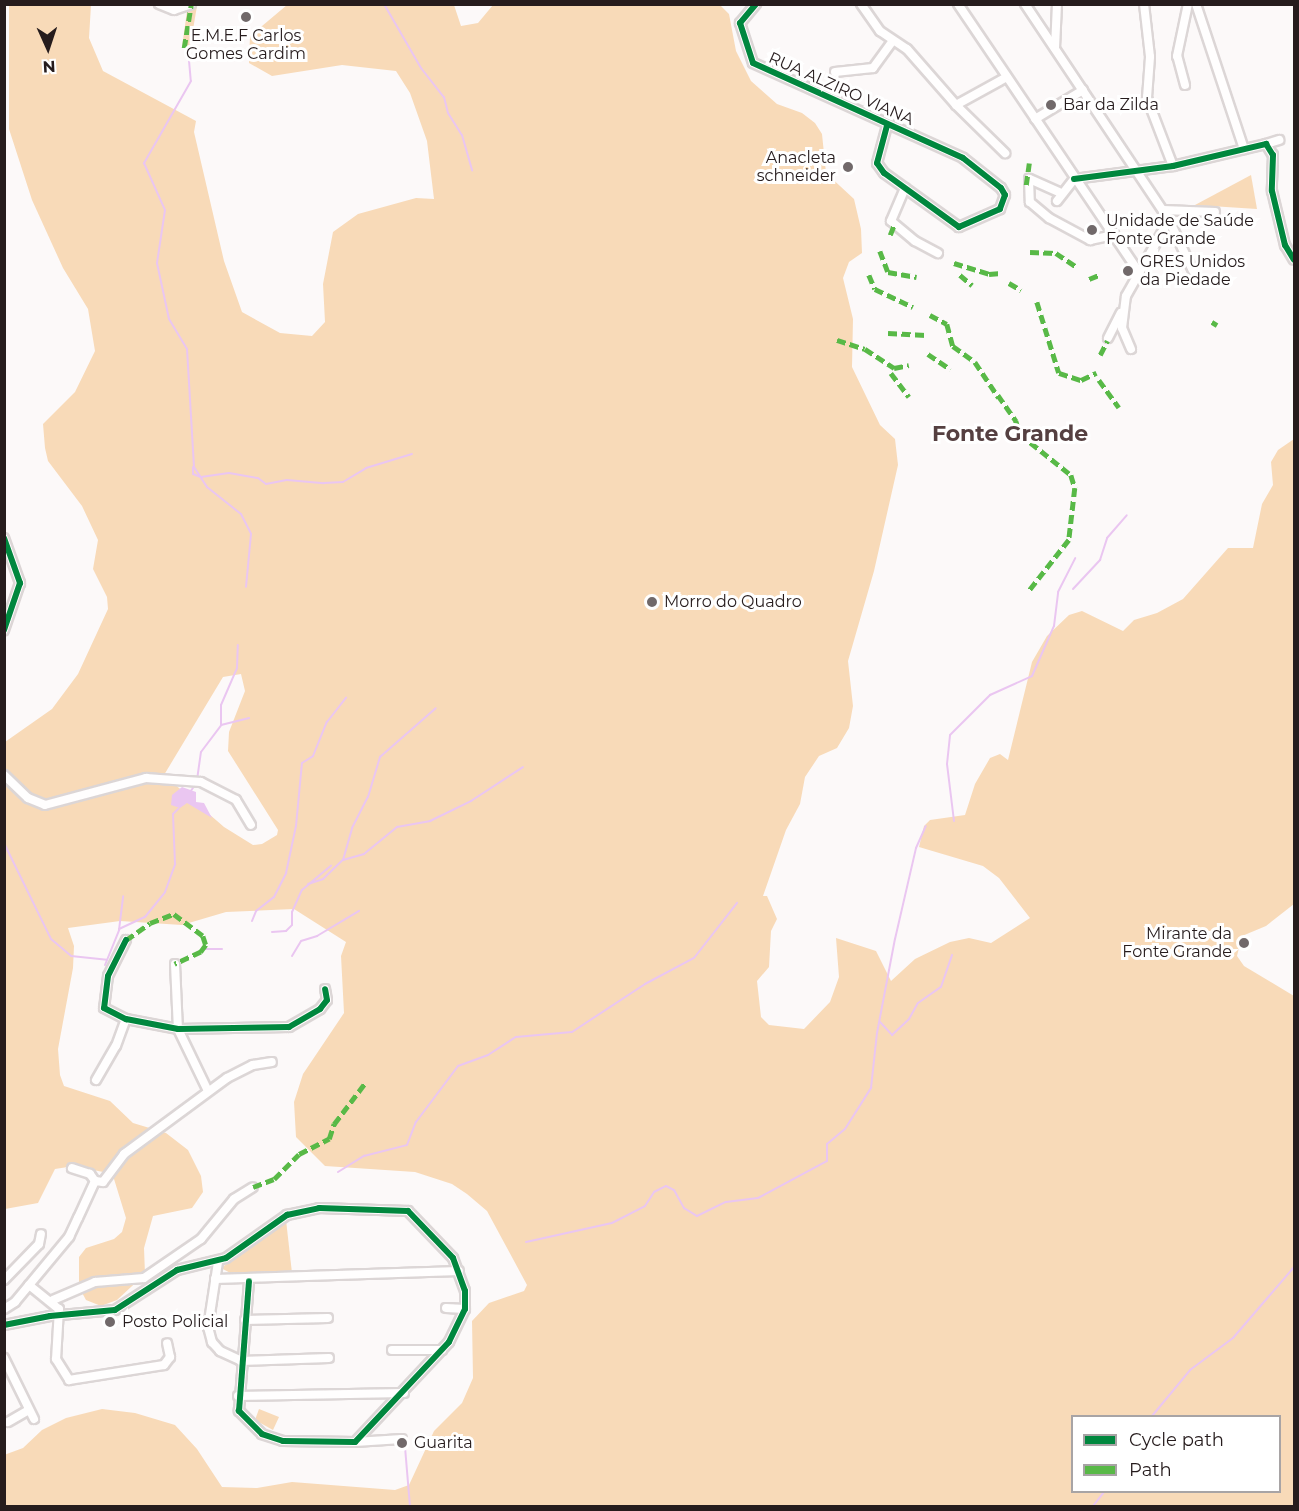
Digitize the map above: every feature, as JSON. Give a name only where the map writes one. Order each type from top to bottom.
[{"type":"street","points":[[159,4],[174,10],[192,4]]},
{"type":"street","name":"RUA ALZIRO VIANA","points":[[756,4],[740,23],[747,53],[764,70],[976,166],[1002,188],[1005,195],[1000,209],[958,227],[905,188]]},
{"type":"street","points":[[861,4],[876,27],[922,64],[956,105],[1005,153]]},
{"type":"street","points":[[958,4],[1074,179],[1139,272]]},
{"type":"street","points":[[1025,4],[1135,172],[1163,210],[1193,271]]},
{"type":"street","points":[[1055,49],[1057,4]]},
{"type":"street","points":[[1144,4],[1150,57],[1147,98],[1173,166]]},
{"type":"street","points":[[1185,85],[1177,56],[1188,4]]},
{"type":"street","points":[[1196,4],[1244,149]]},
{"type":"street","points":[[1037,22],[1056,16]]},
{"type":"street","points":[[835,72],[873,68],[893,40]]},
{"type":"street","points":[[956,105],[1006,77]]},
{"type":"street","points":[[1035,119],[1083,90]]},
{"type":"street","points":[[887,125],[877,163],[905,188],[891,221],[915,241],[938,253]]},
{"type":"street","points":[[1114,235],[1097,240],[1083,238],[1037,210],[1030,199],[1029,179],[1059,197],[1074,179],[1173,166],[1244,149],[1269,146],[1279,140]]},
{"type":"street","points":[[1269,146],[1272,191],[1285,244],[1294,260]]},
{"type":"street","points":[[1163,210],[1215,212]]},
{"type":"street","points":[[1108,338],[1118,312],[1169,220]]},
{"type":"street","points":[[1118,312],[1124,335],[1131,348]]},
{"type":"street","points":[[4,538],[20,583],[4,630]]},
{"type":"street","points":[[4,775],[28,798],[45,805],[146,778],[201,782],[236,800],[251,825]]},
{"type":"street","points":[[126,940],[108,976],[104,1008],[126,1019],[178,1029],[298,1024],[327,1000],[326,989]]},
{"type":"street","points":[[175,964],[178,1029],[208,1091]]},
{"type":"street","points":[[96,1080],[116,1046],[126,1019]]},
{"type":"street","points":[[72,1168],[90,1174],[95,1181],[103,1182],[124,1155],[208,1091],[240,1071],[272,1062]]},
{"type":"street","points":[[4,1309],[29,1285],[69,1237],[95,1181]]},
{"type":"street","points":[[53,1300],[84,1285],[144,1278],[201,1239],[234,1199],[253,1187]]},
{"type":"street","points":[[4,1325],[61,1314],[115,1310],[177,1270],[218,1262],[243,1249],[262,1231],[287,1215],[319,1208],[385,1208],[408,1211],[453,1258],[459,1271],[465,1309],[459,1327],[442,1350],[404,1393],[355,1442]]},
{"type":"street","points":[[4,1281],[39,1244],[41,1234]]},
{"type":"street","points":[[218,1262],[209,1335],[220,1351],[241,1362],[329,1358]]},
{"type":"street","points":[[215,1280],[249,1281],[459,1271]]},
{"type":"street","points":[[249,1281],[238,1400],[251,1426],[273,1439],[355,1442],[402,1439]]},
{"type":"street","points":[[29,1285],[53,1300],[61,1314],[56,1359],[69,1380],[164,1365],[170,1357],[167,1343]]},
{"type":"street","points":[[446,1308],[465,1309]]},
{"type":"street","points":[[245,1320],[328,1318]]},
{"type":"street","points":[[392,1350],[442,1350]]},
{"type":"street","points":[[4,1358],[34,1419]]},
{"type":"street","points":[[238,1400],[404,1393]]},
{"type":"street","points":[[8,1422],[28,1410]]},
{"type":"shaded area","points":[[9,5],[91,5],[89,38],[103,71],[196,121],[194,132],[224,261],[242,312],[280,333],[312,336],[325,322],[323,284],[333,232],[358,214],[416,198],[434,199],[427,141],[410,93],[396,71],[342,65],[272,76],[249,63],[250,36],[287,5],[454,5],[461,26],[478,23],[493,5],[720,5],[729,14],[736,51],[751,81],[777,104],[802,113],[815,123],[822,134],[826,173],[854,199],[861,229],[862,253],[849,262],[843,278],[853,319],[852,367],[880,425],[895,439],[898,465],[874,571],[848,661],[853,706],[849,728],[837,748],[819,756],[805,777],[800,804],[786,830],[763,896],[767,896],[777,919],[771,931],[769,967],[757,981],[761,1017],[769,1025],[804,1029],[830,1002],[839,977],[836,938],[876,951],[891,981],[915,959],[950,942],[969,938],[991,943],[1030,918],[999,878],[983,866],[919,847],[924,826],[930,820],[965,815],[975,784],[990,758],[1000,754],[1008,760],[1032,662],[1047,636],[1069,615],[1082,611],[1123,631],[1134,620],[1157,613],[1183,599],[1228,548],[1253,548],[1262,504],[1273,485],[1271,462],[1278,450],[1294,439],[1294,904],[1266,926],[1242,936],[1237,956],[1244,966],[1294,996],[1294,1506],[5,1506],[4,1455],[23,1448],[42,1430],[66,1418],[102,1409],[135,1413],[175,1425],[197,1449],[222,1487],[257,1488],[292,1482],[395,1490],[409,1485],[434,1431],[462,1403],[473,1378],[472,1321],[489,1303],[524,1291],[527,1285],[487,1211],[452,1184],[415,1172],[325,1166],[296,1137],[294,1102],[303,1074],[344,1013],[341,956],[346,942],[294,909],[226,912],[182,925],[120,921],[68,928],[74,946],[73,968],[58,1049],[60,1075],[64,1086],[110,1101],[133,1123],[166,1133],[188,1150],[201,1176],[203,1192],[192,1208],[153,1216],[144,1248],[145,1274],[117,1300],[101,1306],[86,1300],[79,1287],[79,1257],[86,1248],[114,1239],[122,1232],[126,1218],[114,1179],[103,1172],[74,1166],[55,1169],[38,1203],[5,1209],[5,742],[52,709],[78,674],[108,609],[107,597],[93,569],[98,540],[82,506],[48,461],[43,424],[75,392],[95,351],[88,309],[63,268],[32,200],[9,129]],"holes":[[[241,674],[245,691],[229,732],[228,751],[278,830],[277,835],[262,844],[253,845],[224,827],[164,775],[223,677]]]},
{"type":"shaded area","points":[[197,6],[190,47],[182,47],[187,11]]},
{"type":"shaded area","points":[[1251,175],[1257,209],[1195,205]]},
{"type":"shaded area","points":[[182,787],[196,792],[196,802],[204,803],[212,818],[187,803],[180,808],[171,805],[172,795]]},
{"type":"shaded area","points":[[286,1220],[292,1273],[236,1276],[221,1268]]},
{"type":"shaded area","points":[[259,1409],[279,1417],[273,1430],[255,1420]]},
{"type":"waterway","points":[[384,4],[421,68],[444,97],[448,113],[462,135],[472,171]]},
{"type":"waterway","points":[[188,49],[191,81],[144,163],[165,210],[157,263],[169,319],[187,349],[194,467],[207,487],[241,514],[251,534],[246,587]]},
{"type":"waterway","points":[[193,467],[193,474],[201,477],[229,473],[258,478],[266,484],[287,480],[343,482],[366,468],[412,454]]},
{"type":"waterway","points":[[1073,589],[1100,560],[1107,538],[1127,515]]},
{"type":"waterway","points":[[954,821],[947,764],[950,735],[990,695],[1032,676],[1054,626],[1058,592],[1075,558]]},
{"type":"waterway","points":[[197,780],[201,752],[221,725],[221,705],[237,668],[238,645]]},
{"type":"waterway","points":[[252,921],[256,911],[274,897],[286,873],[296,826],[302,763],[313,756],[327,722],[346,698]]},
{"type":"waterway","points":[[308,884],[323,879],[343,860],[352,828],[368,797],[380,757],[436,708]]},
{"type":"waterway","points":[[221,725],[249,718]]},
{"type":"waterway","points":[[343,860],[364,854],[397,827],[430,821],[471,801],[523,767]]},
{"type":"waterway","points":[[190,792],[195,785]]},
{"type":"waterway","points":[[119,929],[145,917],[165,892],[175,864],[173,814],[179,808]]},
{"type":"waterway","points":[[526,1242],[612,1223],[645,1206],[654,1192],[666,1186],[674,1190],[684,1208],[697,1216],[726,1202],[758,1198],[827,1161],[827,1144],[845,1129],[871,1088],[877,1033],[895,939],[916,848],[926,826]]},
{"type":"waterway","points":[[4,843],[51,939],[71,956],[107,960]]},
{"type":"waterway","points":[[272,932],[286,931],[292,925],[292,912],[302,890],[331,866]]},
{"type":"waterway","points":[[105,965],[119,930],[123,896]]},
{"type":"waterway","points":[[338,1172],[364,1156],[407,1145],[416,1122],[458,1066],[488,1055],[516,1037],[572,1032],[645,984],[694,958],[737,903]]},
{"type":"waterway","points":[[292,956],[301,941],[317,936],[359,911]]},
{"type":"waterway","points":[[203,949],[222,949]]},
{"type":"waterway","points":[[880,1022],[892,1035],[909,1019],[918,1003],[941,987],[952,955]]},
{"type":"waterway","points":[[1153,1415],[1190,1370],[1233,1338],[1294,1267]]},
{"type":"waterway","points":[[405,1447],[410,1506]]},
{"type":"waterway","points":[[1093,1506],[1103,1493]]},
{"type":"marked path","points":[[184,48],[191,5]]},
{"type":"marked path","points":[[1026,185],[1029,163]]},
{"type":"marked path","points":[[890,235],[894,225]]},
{"type":"marked path","points":[[880,251],[888,272],[917,277]]},
{"type":"marked path","points":[[1030,252],[1056,253],[1077,267]]},
{"type":"marked path","points":[[954,263],[989,274],[1001,273]]},
{"type":"marked path","points":[[869,275],[875,289],[913,307]]},
{"type":"marked path","points":[[960,275],[972,285]]},
{"type":"marked path","points":[[1089,279],[1099,275]]},
{"type":"marked path","points":[[1009,283],[1021,290]]},
{"type":"marked path","points":[[1037,302],[1059,373],[1081,380],[1096,373]]},
{"type":"marked path","points":[[930,315],[947,324],[953,346],[975,362],[999,398]]},
{"type":"marked path","points":[[1212,322],[1217,325]]},
{"type":"marked path","points":[[888,333],[926,335]]},
{"type":"marked path","points":[[837,340],[865,349],[894,368],[909,365]]},
{"type":"marked path","points":[[1100,355],[1107,341]]},
{"type":"marked path","points":[[928,354],[950,369]]},
{"type":"marked path","points":[[891,373],[909,397]]},
{"type":"marked path","points":[[1099,380],[1119,408]]},
{"type":"marked path","points":[[998,395],[1016,421],[1020,434],[1071,475],[1075,488],[1069,540],[1029,591]]},
{"type":"marked path","points":[[126,940],[150,923],[174,914],[203,936],[206,945],[201,952],[175,964]]},
{"type":"marked path","points":[[253,1187],[274,1179],[299,1154],[329,1139],[334,1124],[365,1083]]},
{"type":"cycle path","points":[[756,4],[740,23],[753,63],[963,158],[1001,188],[1005,195],[1000,209],[959,227],[884,173],[877,163],[887,125]]},
{"type":"cycle path","points":[[1074,179],[1173,166],[1266,144],[1273,155],[1272,191],[1285,245],[1294,260]]},
{"type":"cycle path","points":[[4,538],[20,583],[4,630]]},
{"type":"cycle path","points":[[126,940],[108,976],[104,1008],[126,1019],[178,1029],[289,1027],[320,1009],[327,1000],[325,989]]},
{"type":"cycle path","points":[[4,1325],[50,1316],[115,1310],[177,1270],[226,1258],[287,1215],[319,1208],[408,1211],[453,1258],[465,1291],[465,1309],[449,1342],[355,1442],[283,1441],[262,1434],[239,1411],[249,1281]]},
{"type":"place","name":"E.M.E.F Carlos Gomes Cardim","points":[[246,17]]},
{"type":"place","name":"Bar da Zilda","points":[[1051,105]]},
{"type":"place","name":"Anacleta schneider","points":[[848,167]]},
{"type":"place","name":"Unidade de Saúde Fonte Grande","points":[[1092,230]]},
{"type":"place","name":"GRES Unidos da Piedade","points":[[1128,271]]},
{"type":"place","name":"Morro do Quadro","points":[[652,602]]},
{"type":"place","name":"Mirante da Fonte Grande","points":[[1244,943]]},
{"type":"place","name":"Posto Policial","points":[[110,1322]]},
{"type":"place","name":"Guarita","points":[[402,1443]]},
{"type":"district","name":"Fonte Grande","points":[[1010,434]]}]
